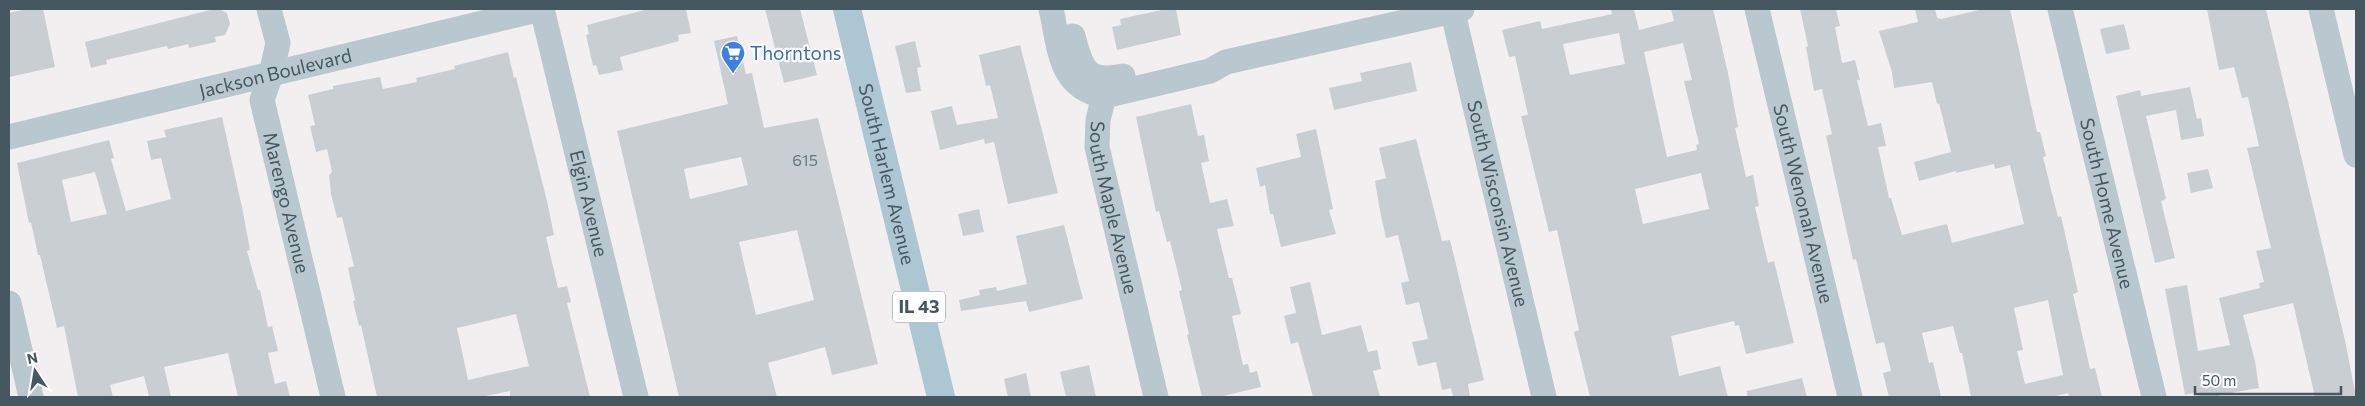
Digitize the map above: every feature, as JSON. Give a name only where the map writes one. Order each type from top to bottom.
[{"type":"main road","name":"South Harlem Avenue","points":[[847,9],[941,397]]},
{"type":"street","name":"Marengo Avenue","points":[[270,9],[278,44],[271,74],[262,100],[333,397]]},
{"type":"street","name":"Jackson Boulevard","points":[[9,137],[541,9]]},
{"type":"street","name":"Elgin Avenue","points":[[541,9],[636,397]]},
{"type":"street","name":"South Maple Avenue","points":[[1051,9],[1064,65],[1070,78],[1078,87],[1089,93],[1106,87]]},
{"type":"street","points":[[1067,9],[1077,53],[1091,75],[1100,79],[1106,87],[1210,71],[1226,62],[1456,10]]},
{"type":"street","name":"South Wenonah Avenue","points":[[1757,9],[1850,397]]},
{"type":"street","name":"South Home Avenue","points":[[2060,9],[2154,397]]},
{"type":"street","points":[[2321,9],[2356,155]]},
{"type":"street","name":"South Wisconsin Avenue","points":[[1456,10],[1544,397]]},
{"type":"street","name":"South Maple Avenue","points":[[1106,87],[1098,120],[1097,147],[1156,397]]},
{"type":"street","points":[[9,303],[32,397]]},
{"type":"building","points":[[27,9],[43,9],[55,67],[9,77],[9,13]]},
{"type":"building","points":[[214,9],[227,13],[230,24],[225,35],[215,37],[216,42],[189,48],[188,44],[168,49],[167,46],[106,60],[107,64],[91,68],[85,42]]},
{"type":"building","points":[[648,9],[686,9],[691,33],[678,35],[679,41],[620,57],[623,70],[599,75],[596,65],[593,66],[586,35],[589,34],[587,25]]},
{"type":"building","name":"Thorntons","points":[[765,9],[800,9],[817,75],[784,83]]},
{"type":"building","points":[[1166,9],[1176,9],[1181,35],[1117,50],[1112,27],[1121,25],[1120,19]]},
{"type":"building","points":[[1611,9],[1634,9],[1639,30],[1674,21],[1671,9],[1713,9],[1728,73],[1738,127],[1735,128],[1746,177],[1753,175],[1759,206],[1755,207],[1768,263],[1774,261],[1794,343],[1746,354],[1739,325],[1735,326],[1734,321],[1671,336],[1679,376],[1720,366],[1728,397],[1590,397],[1574,332],[1579,330],[1557,230],[1549,232],[1521,116],[1528,115],[1515,56],[1509,57],[1502,30],[1540,21],[1542,29],[1612,14]],"holes":[[[1619,33],[1625,64],[1570,75],[1563,44]],[[1683,43],[1692,80],[1684,81],[1699,144],[1696,145],[1697,150],[1667,157],[1644,52]],[[1701,173],[1709,209],[1643,224],[1635,189]]]},
{"type":"building","points":[[1800,9],[1836,9],[1840,26],[1835,27],[1842,63],[1855,60],[1860,80],[1857,80],[1868,126],[1881,123],[1886,146],[1878,147],[1889,198],[1891,198],[1902,235],[1947,224],[1952,243],[2024,224],[2010,165],[1995,169],[1994,164],[1956,173],[1956,171],[1919,181],[1914,162],[1951,152],[1939,103],[1937,104],[1932,82],[1894,88],[1892,72],[1879,31],[1918,22],[1915,9],[1935,9],[1937,18],[1941,19],[1984,9],[2010,9],[2037,132],[2040,132],[2046,156],[2043,157],[2058,217],[2061,216],[2078,292],[2073,294],[2090,369],[2095,368],[2102,397],[2069,397],[2068,393],[2052,397],[1971,397],[1962,353],[1960,353],[1953,326],[1922,333],[1929,363],[1933,362],[1941,397],[1889,397],[1883,373],[1891,371],[1884,342],[1876,344],[1856,259],[1853,260],[1826,136],[1832,134],[1822,89],[1814,91],[1806,47],[1808,46]],"holes":[[[2048,300],[2063,375],[2025,384],[2017,351],[2023,350],[2014,308]]]},
{"type":"building","points":[[2207,9],[2266,9],[2346,345],[2356,397],[2315,397],[2293,303],[2243,315],[2255,361],[2259,388],[2219,395],[2220,397],[2200,397],[2199,392],[2185,395],[2165,289],[2187,285],[2198,351],[2230,345],[2219,298],[2260,288],[2259,283],[2264,282],[2256,251],[2271,248],[2247,148],[2259,146],[2248,97],[2242,98],[2234,67],[2219,70]]},
{"type":"building","points":[[2124,24],[2130,49],[2106,54],[2100,29]]},
{"type":"building","points":[[737,36],[746,74],[752,73],[764,128],[818,118],[878,364],[832,375],[825,347],[768,363],[777,397],[679,397],[617,131],[728,104],[714,41]],"holes":[[[741,157],[748,185],[690,199],[684,169]],[[797,230],[814,300],[756,315],[739,242]]]},
{"type":"building","points":[[915,41],[921,67],[917,68],[921,91],[906,93],[895,46]]},
{"type":"building","points":[[1020,45],[1058,193],[1008,204],[994,142],[985,144],[984,139],[940,150],[931,111],[952,106],[957,125],[998,118],[990,85],[986,86],[979,55]]},
{"type":"building","points":[[508,52],[547,201],[554,235],[546,237],[558,288],[567,286],[571,302],[567,303],[590,397],[510,397],[510,391],[481,397],[377,397],[361,325],[359,326],[353,301],[355,300],[348,268],[354,266],[342,217],[337,218],[331,194],[329,175],[332,172],[327,149],[316,152],[310,126],[315,125],[308,95],[333,89],[333,86],[380,77],[383,89],[417,82],[416,78],[455,69],[454,66]],"holes":[[[516,314],[529,366],[468,380],[457,328]]]},
{"type":"building","points":[[1411,62],[1417,91],[1334,110],[1329,88],[1362,81],[1360,73]]},
{"type":"building","points":[[2190,87],[2197,119],[2201,118],[2204,136],[2181,140],[2176,110],[2146,116],[2166,199],[2161,201],[2175,258],[2155,263],[2116,96],[2140,90],[2141,96]]},
{"type":"building","points":[[1191,104],[1198,136],[1204,135],[1209,161],[1201,163],[1210,203],[1227,199],[1234,226],[1217,229],[1229,278],[1232,278],[1241,314],[1232,316],[1243,365],[1248,364],[1250,373],[1257,371],[1261,387],[1219,397],[1202,397],[1187,335],[1189,334],[1179,291],[1182,290],[1170,241],[1167,242],[1159,211],[1156,212],[1136,117]]},
{"type":"building","points":[[222,117],[243,212],[250,250],[247,251],[258,290],[260,290],[268,327],[272,326],[278,351],[268,353],[275,384],[286,381],[290,397],[238,397],[228,353],[164,367],[171,397],[149,397],[144,376],[110,385],[113,397],[78,397],[64,326],[57,328],[40,255],[38,255],[31,222],[29,223],[17,163],[109,140],[114,158],[111,159],[126,211],[171,199],[161,158],[151,160],[147,141],[166,137],[164,130]],"holes":[[[95,172],[107,214],[71,222],[62,180]]]},
{"type":"building","points":[[1316,129],[1333,209],[1329,210],[1336,234],[1281,247],[1273,214],[1270,214],[1265,185],[1260,187],[1256,168],[1301,157],[1296,134]]},
{"type":"building","points":[[1416,139],[1442,241],[1450,240],[1484,380],[1468,384],[1470,397],[1453,397],[1451,388],[1442,390],[1436,362],[1418,366],[1412,342],[1428,339],[1419,302],[1406,305],[1401,283],[1409,281],[1398,235],[1386,238],[1380,211],[1375,181],[1386,178],[1379,148]]},
{"type":"building","points":[[2208,169],[2213,188],[2191,193],[2187,173]]},
{"type":"building","points":[[979,209],[984,232],[963,236],[958,214]]},
{"type":"building","points":[[1064,225],[1083,299],[1029,312],[1026,301],[961,311],[959,300],[980,295],[979,290],[996,287],[997,291],[1027,284],[1016,236]]},
{"type":"building","points":[[1310,282],[1322,335],[1361,325],[1368,352],[1377,350],[1381,369],[1373,371],[1380,397],[1313,397],[1298,342],[1291,344],[1284,316],[1296,313],[1290,287]]},
{"type":"building","points":[[1089,365],[1096,397],[1066,397],[1060,372]]},
{"type":"building","points":[[1026,373],[1031,397],[1008,397],[1004,379]]},
{"type":"building","points":[[1802,378],[1807,397],[1747,397],[1747,391]]},
{"type":"place","name":"Thorntons","points":[[733,74]]}]
